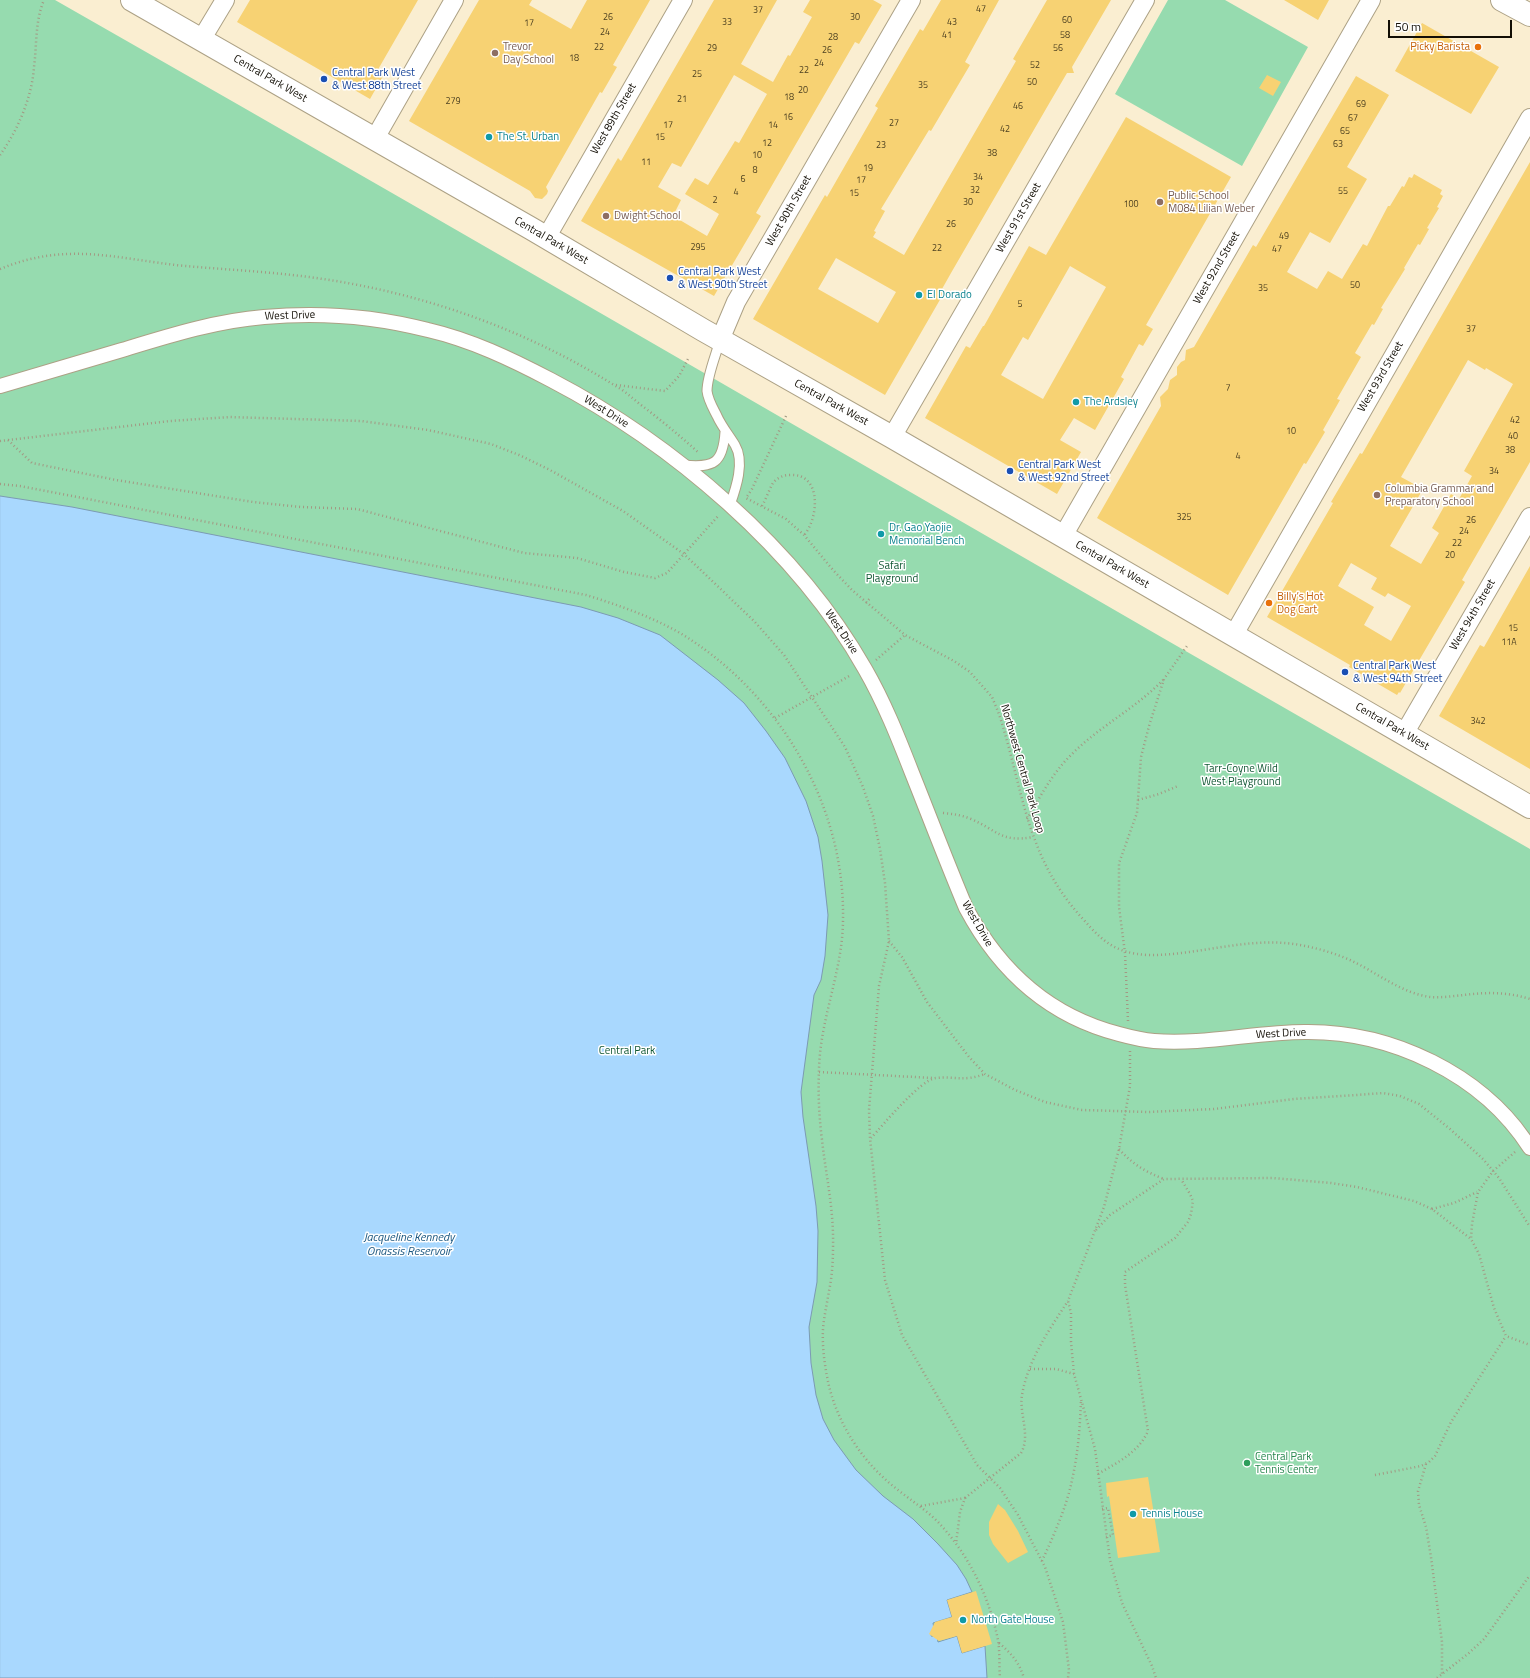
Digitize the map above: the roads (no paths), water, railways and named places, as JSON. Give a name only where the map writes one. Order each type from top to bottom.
[{"type":"main road","name":"Central Park West","points":[[132,0],[546,238],[720,340],[892,437],[1530,807]]},
{"type":"main road","points":[[1502,0],[1530,15]]},
{"type":"street","points":[[201,40],[225,0]]},
{"type":"street","points":[[374,140],[454,0]]},
{"type":"street","name":"West 89th Street","points":[[546,238],[683,0]]},
{"type":"street","name":"West 90th Street","points":[[720,340],[736,302],[911,0]]},
{"type":"street","name":"West 91st Street","points":[[892,437],[1145,0]]},
{"type":"street","name":"West 92nd Street","points":[[1062,536],[1371,0]]},
{"type":"street","name":"West 93rd Street","points":[[1233,636],[1530,118]]},
{"type":"street","name":"West Drive","points":[[0,386],[163,337],[211,325],[257,318],[288,316],[337,315],[429,330],[500,354],[559,384],[613,415],[681,465],[730,505],[761,535],[816,596],[864,667],[885,709],[966,908],[983,939],[1021,982],[1052,1005],[1069,1015],[1113,1032],[1153,1041],[1199,1040],[1305,1032],[1342,1034],[1377,1041],[1411,1052],[1458,1077],[1505,1116],[1528,1145]]},
{"type":"street","name":"West 94th Street","points":[[1404,734],[1530,517]]},
{"type":"lane","name":"West 90th Street","points":[[720,340],[707,391],[710,402],[725,432],[735,446],[739,460],[736,489],[730,505]]},
{"type":"lane","points":[[681,465],[692,466],[711,464],[716,461],[722,452],[725,432]]},
{"type":"water","name":"Jacqueline Kennedy Onassis Reservoir","points":[[0,496],[72,507],[581,607],[618,618],[660,635],[718,680],[744,703],[785,758],[806,801],[818,837],[828,915],[825,956],[821,980],[814,995],[801,1092],[818,1231],[817,1282],[809,1327],[811,1363],[816,1395],[823,1419],[834,1440],[856,1470],[883,1496],[913,1519],[957,1565],[966,1579],[972,1592],[947,1600],[952,1617],[933,1623],[934,1629],[931,1636],[937,1637],[938,1642],[957,1636],[962,1653],[985,1646],[987,1678],[0,1678]]},
{"type":"place","name":"Picky Barista","points":[[1478,47]]},
{"type":"place","name":"Trevor Day School","points":[[495,53]]},
{"type":"place","name":"Central Park West & West 88th Street","points":[[324,79]]},
{"type":"place","name":"The St. Urban","points":[[489,137]]},
{"type":"place","name":"Public School M084 Lilian Weber","points":[[1160,202]]},
{"type":"place","name":"Dwight School","points":[[606,216]]},
{"type":"place","name":"Central Park West & West 90th Street","points":[[670,278]]},
{"type":"place","name":"El Dorado","points":[[919,295]]},
{"type":"place","name":"The Ardsley","points":[[1076,402]]},
{"type":"place","name":"Central Park West & West 92nd Street","points":[[1010,471]]},
{"type":"place","name":"Columbia Grammar and Preparatory School","points":[[1377,495]]},
{"type":"place","name":"Dr. Gao Yaojie Memorial Bench","points":[[881,534]]},
{"type":"place","name":"Billy’s Hot Dog Cart","points":[[1269,603]]},
{"type":"place","name":"Central Park West & West 94th Street","points":[[1345,672]]},
{"type":"place","name":"Central Park Tennis Center","points":[[1247,1463]]},
{"type":"place","name":"Tennis House","points":[[1133,1514]]},
{"type":"place","name":"North Gate House","points":[[963,1620]]},
{"type":"park label","name":"Safari Playground","points":[[892,572]]},
{"type":"park label","name":"Tarr-Coyne Wild West Playground","points":[[1241,775]]},
{"type":"park label","name":"Central Park","points":[[627,1051]]}]
